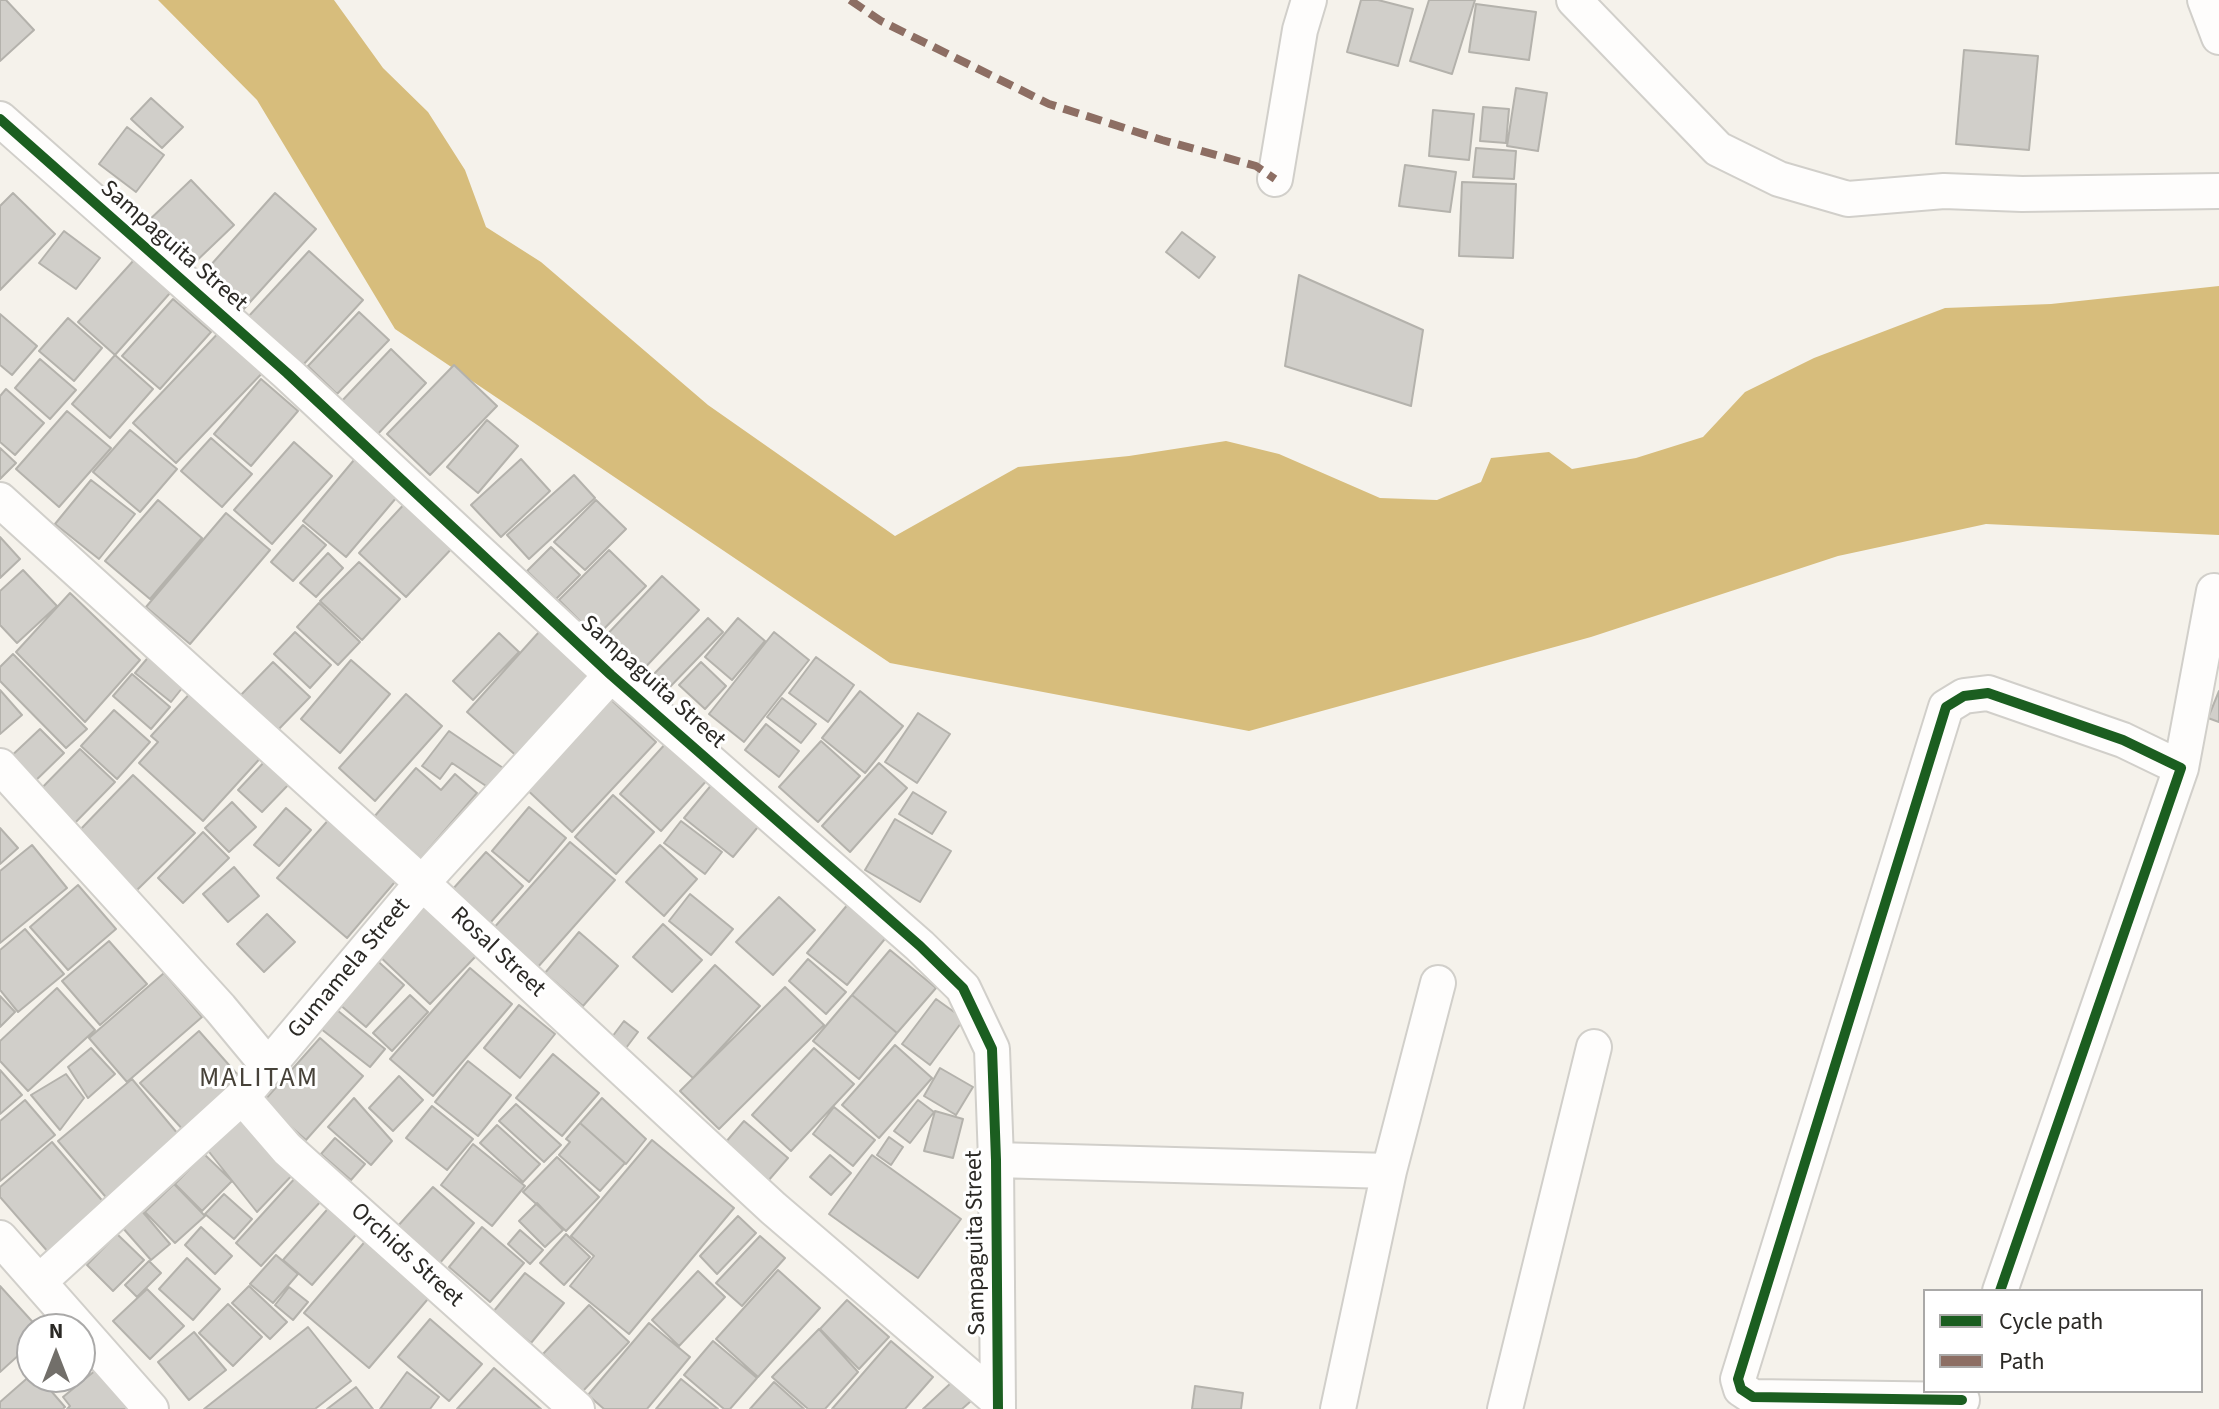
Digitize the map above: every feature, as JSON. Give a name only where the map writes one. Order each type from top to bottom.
[{"type":"street","points":[[1275,179],[1300,30],[1309,0]]},
{"type":"street","points":[[1574,0],[1718,149],[1779,179],[1848,199],[1944,191],[2022,194],[2219,191]]},
{"type":"street","points":[[2205,0],[2219,37]]},
{"type":"street","name":"Sampaguita Street","points":[[0,119],[12,152],[287,373],[611,675],[908,935],[963,988],[992,1049],[998,1405]]},
{"type":"street","name":"Rosal Street","points":[[0,500],[422,883],[773,1208],[998,1405]]},
{"type":"street","points":[[2001,1289],[2181,768],[2214,591]]},
{"type":"street","name":"Gumamela Street","points":[[39,1282],[242,1097],[422,883],[611,675]]},
{"type":"street","points":[[1962,1400],[1753,1397],[1741,1389],[1738,1379],[1946,707],[1964,696],[1988,693],[2123,740],[2181,768]]},
{"type":"street","points":[[0,766],[220,1008],[269,1067]]},
{"type":"street","points":[[1338,1409],[1389,1171],[1438,983]]},
{"type":"street","points":[[1505,1409],[1594,1047]]},
{"type":"street","name":"Orchids Street","points":[[242,1097],[287,1149],[577,1409]]},
{"type":"street","points":[[996,1160],[1389,1171]]},
{"type":"street","points":[[0,1238],[151,1409]]},
{"type":"shaded area","points":[[158,0],[334,0],[383,68],[428,112],[465,170],[486,227],[541,262],[708,405],[895,536],[1018,467],[1129,456],[1226,441],[1279,454],[1380,498],[1437,500],[1481,482],[1491,458],[1549,452],[1572,469],[1636,458],[1703,437],[1745,392],[1814,358],[1945,308],[2051,304],[2219,286],[2219,535],[1986,524],[1838,556],[1591,637],[1249,731],[890,663],[395,329],[257,100]]},
{"type":"building","points":[[0,0],[6,0],[34,30],[0,61]]},
{"type":"building","points":[[1361,0],[1378,0],[1413,9],[1398,66],[1347,52]]},
{"type":"building","points":[[1429,0],[1475,0],[1452,74],[1410,61]]},
{"type":"building","points":[[1476,4],[1536,12],[1529,60],[1469,52]]},
{"type":"building","points":[[1964,50],[2038,56],[2029,150],[1956,144]]},
{"type":"building","points":[[1516,88],[1547,93],[1538,151],[1507,146]]},
{"type":"building","points":[[151,98],[183,127],[162,148],[131,119]]},
{"type":"building","points":[[1483,107],[1509,109],[1506,143],[1480,141]]},
{"type":"building","points":[[1433,110],[1474,114],[1469,160],[1429,156]]},
{"type":"building","points":[[127,127],[164,155],[136,192],[99,164]]},
{"type":"building","points":[[1476,148],[1516,151],[1514,179],[1473,177]]},
{"type":"building","points":[[1405,165],[1456,172],[1450,212],[1399,206]]},
{"type":"building","points":[[191,180],[234,225],[188,269],[144,225]]},
{"type":"building","points":[[1462,182],[1516,184],[1513,258],[1459,256]]},
{"type":"building","points":[[13,193],[55,234],[0,290],[0,206]]},
{"type":"building","points":[[275,193],[316,229],[242,311],[201,276]]},
{"type":"building","points":[[64,231],[100,258],[76,289],[39,263]]},
{"type":"building","points":[[1182,232],[1215,257],[1199,278],[1166,252]]},
{"type":"building","points":[[309,251],[363,300],[302,366],[248,317]]},
{"type":"building","points":[[134,260],[170,293],[115,355],[78,322]]},
{"type":"building","points":[[1299,275],[1423,330],[1411,406],[1285,366]]},
{"type":"building","points":[[173,299],[211,332],[160,389],[122,356]]},
{"type":"building","points":[[359,312],[389,340],[337,394],[308,366]]},
{"type":"building","points":[[0,314],[37,346],[12,375],[0,365]]},
{"type":"building","points":[[68,318],[102,348],[74,381],[39,351]]},
{"type":"building","points":[[224,327],[267,368],[176,463],[133,423]]},
{"type":"building","points":[[391,349],[426,383],[375,437],[339,404]]},
{"type":"building","points":[[115,355],[153,389],[110,438],[72,404]]},
{"type":"building","points":[[40,359],[76,390],[50,419],[15,388]]},
{"type":"building","points":[[454,365],[497,406],[430,475],[387,434]]},
{"type":"building","points":[[261,379],[298,411],[251,466],[214,434]]},
{"type":"building","points":[[6,389],[44,423],[15,455],[0,442],[0,396]]},
{"type":"building","points":[[67,411],[111,448],[59,507],[16,469]]},
{"type":"building","points":[[487,420],[518,446],[478,493],[447,467]]},
{"type":"building","points":[[130,430],[177,469],[140,512],[93,472]]},
{"type":"building","points":[[211,438],[252,474],[222,507],[181,471]]},
{"type":"building","points":[[294,442],[332,476],[272,544],[234,510]]},
{"type":"building","points":[[0,448],[16,463],[0,479]]},
{"type":"building","points":[[359,454],[402,491],[346,557],[303,521]]},
{"type":"building","points":[[521,459],[550,491],[501,537],[471,505]]},
{"type":"building","points":[[574,475],[595,498],[529,559],[507,535]]},
{"type":"building","points":[[91,480],[135,514],[99,559],[55,524]]},
{"type":"building","points":[[158,500],[202,538],[150,599],[105,561]]},
{"type":"building","points":[[408,500],[456,544],[406,597],[359,553]]},
{"type":"building","points":[[596,500],[626,529],[585,570],[554,542]]},
{"type":"building","points":[[226,513],[270,550],[190,644],[146,607]]},
{"type":"building","points":[[303,525],[326,545],[293,581],[271,562]]},
{"type":"building","points":[[0,537],[20,559],[0,578]]},
{"type":"building","points":[[551,547],[580,575],[556,599],[527,571]]},
{"type":"building","points":[[609,550],[646,586],[596,637],[559,600]]},
{"type":"building","points":[[328,553],[343,568],[316,597],[300,583]]},
{"type":"building","points":[[359,562],[400,599],[362,640],[320,601]]},
{"type":"building","points":[[23,570],[57,606],[17,643],[0,625],[0,591]]},
{"type":"building","points":[[662,576],[699,610],[639,674],[602,640]]},
{"type":"building","points":[[70,593],[140,660],[85,722],[16,652]]},
{"type":"building","points":[[319,603],[360,642],[338,665],[297,627]]},
{"type":"building","points":[[708,618],[723,632],[667,690],[652,676]]},
{"type":"building","points":[[738,618],[765,641],[732,680],[705,657]]},
{"type":"building","points":[[295,632],[331,665],[310,688],[274,654]]},
{"type":"building","points":[[539,632],[592,678],[520,759],[467,712]]},
{"type":"building","points":[[774,632],[809,660],[744,742],[709,714]]},
{"type":"building","points":[[499,633],[519,652],[473,700],[453,681]]},
{"type":"building","points":[[13,654],[87,729],[66,748],[0,681],[0,667]]},
{"type":"building","points":[[151,654],[187,682],[171,702],[135,673]]},
{"type":"building","points":[[816,657],[854,685],[828,722],[789,693]]},
{"type":"building","points":[[351,660],[390,694],[340,753],[301,719]]},
{"type":"building","points":[[273,662],[310,697],[275,733],[238,698]]},
{"type":"building","points":[[701,662],[726,686],[705,709],[679,685]]},
{"type":"building","points":[[132,674],[170,707],[151,729],[113,696]]},
{"type":"building","points":[[194,689],[265,753],[203,821],[139,763],[158,742],[151,736]]},
{"type":"building","points":[[0,690],[22,715],[0,734]]},
{"type":"building","points":[[860,691],[903,726],[865,773],[822,738]]},
{"type":"building","points":[[2219,691],[2219,722],[2208,718]]},
{"type":"building","points":[[406,694],[442,726],[375,801],[339,768]]},
{"type":"building","points":[[605,694],[656,742],[572,832],[521,784]]},
{"type":"building","points":[[782,698],[816,724],[801,743],[767,717]]},
{"type":"building","points":[[114,710],[150,742],[117,779],[81,746]]},
{"type":"building","points":[[918,713],[950,734],[917,783],[885,762]]},
{"type":"building","points":[[766,724],[799,751],[779,777],[745,750]]},
{"type":"building","points":[[40,729],[64,753],[29,787],[5,762]]},
{"type":"building","points":[[449,731],[506,770],[492,790],[452,763],[440,779],[422,766]]},
{"type":"building","points":[[821,741],[860,776],[818,822],[779,787]]},
{"type":"building","points":[[667,742],[708,779],[661,831],[620,794]]},
{"type":"building","points":[[80,749],[115,782],[68,830],[33,797]]},
{"type":"building","points":[[266,760],[290,783],[262,812],[238,790]]},
{"type":"building","points":[[879,763],[907,788],[850,852],[822,826]]},
{"type":"building","points":[[416,768],[441,790],[455,774],[477,793],[421,858],[374,817]]},
{"type":"building","points":[[133,775],[195,833],[136,891],[78,832]]},
{"type":"building","points":[[713,783],[762,822],[733,857],[684,818]]},
{"type":"building","points":[[913,792],[946,812],[932,834],[899,814]]},
{"type":"building","points":[[613,795],[654,832],[616,874],[575,837]]},
{"type":"building","points":[[232,802],[256,827],[229,852],[205,828]]},
{"type":"building","points":[[529,807],[566,838],[529,882],[492,851]]},
{"type":"building","points":[[286,808],[311,830],[279,866],[254,845]]},
{"type":"building","points":[[331,817],[400,876],[347,938],[277,878]]},
{"type":"building","points":[[895,819],[951,851],[920,902],[865,870]]},
{"type":"building","points":[[681,821],[722,852],[705,874],[664,843]]},
{"type":"building","points":[[0,828],[18,848],[0,864]]},
{"type":"building","points":[[203,832],[229,858],[183,903],[158,878]]},
{"type":"building","points":[[570,842],[615,880],[537,968],[492,930]]},
{"type":"building","points":[[32,845],[67,888],[0,943],[0,871]]},
{"type":"building","points":[[660,845],[697,879],[664,916],[626,882]]},
{"type":"building","points":[[486,852],[523,886],[490,923],[452,890]]},
{"type":"building","points":[[234,867],[259,896],[228,922],[203,894]]},
{"type":"building","points":[[78,885],[116,929],[68,970],[30,927]]},
{"type":"building","points":[[690,894],[733,929],[711,955],[669,921]]},
{"type":"building","points":[[779,897],[815,930],[773,975],[736,942]]},
{"type":"building","points":[[854,897],[893,929],[847,985],[807,953]]},
{"type":"building","points":[[422,905],[476,956],[430,1004],[376,953]]},
{"type":"building","points":[[267,914],[295,942],[264,972],[237,944]]},
{"type":"building","points":[[663,924],[702,960],[672,992],[633,957]]},
{"type":"building","points":[[25,929],[64,974],[18,1012],[0,990],[0,950]]},
{"type":"building","points":[[579,932],[618,966],[583,1006],[545,973]]},
{"type":"building","points":[[109,941],[147,984],[100,1025],[62,981]]},
{"type":"building","points":[[890,950],[936,988],[897,1033],[852,995]]},
{"type":"building","points":[[371,955],[404,985],[366,1027],[332,998]]},
{"type":"building","points":[[808,959],[846,992],[826,1014],[789,981]]},
{"type":"building","points":[[715,965],[760,1006],[693,1078],[648,1038]]},
{"type":"building","points":[[470,968],[512,1004],[433,1096],[390,1059]]},
{"type":"building","points":[[164,973],[202,1017],[127,1082],[89,1038]]},
{"type":"building","points":[[785,987],[824,1025],[719,1129],[680,1091]]},
{"type":"building","points":[[57,988],[95,1030],[28,1091],[0,1061],[0,1041]]},
{"type":"building","points":[[410,995],[428,1012],[392,1051],[373,1033]]},
{"type":"building","points":[[852,995],[897,1033],[859,1079],[813,1041]]},
{"type":"building","points":[[0,996],[15,1012],[0,1027]]},
{"type":"building","points":[[936,999],[964,1019],[930,1065],[902,1044]]},
{"type":"building","points":[[519,1005],[555,1034],[520,1078],[484,1048]]},
{"type":"building","points":[[332,1006],[385,1049],[370,1067],[316,1025]]},
{"type":"building","points":[[624,1021],[638,1032],[623,1052],[609,1041]]},
{"type":"building","points":[[199,1031],[244,1082],[186,1133],[140,1083]]},
{"type":"building","points":[[320,1038],[363,1076],[306,1140],[263,1102]]},
{"type":"building","points":[[895,1045],[932,1078],[879,1138],[842,1105]]},
{"type":"building","points":[[91,1048],[115,1074],[88,1098],[68,1067]]},
{"type":"building","points":[[814,1048],[854,1084],[791,1151],[752,1115]]},
{"type":"building","points":[[553,1054],[599,1093],[562,1136],[516,1098]]},
{"type":"building","points":[[468,1061],[511,1095],[478,1136],[435,1102]]},
{"type":"building","points":[[940,1068],[973,1087],[956,1115],[924,1096]]},
{"type":"building","points":[[0,1070],[22,1095],[0,1114]]},
{"type":"building","points":[[66,1074],[84,1098],[60,1130],[31,1095]]},
{"type":"building","points":[[399,1076],[423,1100],[393,1131],[369,1108]]},
{"type":"building","points":[[132,1079],[183,1140],[110,1202],[58,1141]]},
{"type":"building","points":[[354,1098],[392,1141],[371,1165],[328,1127]]},
{"type":"building","points":[[602,1098],[646,1139],[626,1164],[580,1123]]},
{"type":"building","points":[[25,1100],[55,1135],[0,1181],[0,1121]]},
{"type":"building","points":[[918,1100],[934,1112],[910,1143],[894,1131]]},
{"type":"building","points":[[516,1104],[561,1145],[544,1162],[499,1121]]},
{"type":"building","points":[[432,1106],[473,1139],[447,1170],[406,1138]]},
{"type":"building","points":[[834,1107],[875,1140],[853,1166],[813,1134]]},
{"type":"building","points":[[935,1111],[963,1119],[953,1158],[924,1151]]},
{"type":"building","points":[[243,1114],[297,1170],[257,1212],[206,1148]]},
{"type":"building","points":[[744,1121],[788,1158],[768,1181],[725,1143]]},
{"type":"building","points":[[580,1123],[625,1163],[600,1191],[559,1155],[570,1142],[566,1139]]},
{"type":"building","points":[[497,1125],[540,1164],[523,1182],[480,1143]]},
{"type":"building","points":[[889,1137],[903,1147],[891,1165],[877,1155]]},
{"type":"building","points":[[335,1138],[365,1164],[351,1180],[321,1154]]},
{"type":"building","points":[[652,1140],[734,1208],[629,1334],[570,1286],[594,1256],[571,1236]]},
{"type":"building","points":[[52,1142],[106,1205],[49,1253],[0,1197],[0,1187]]},
{"type":"building","points":[[473,1144],[525,1186],[492,1226],[441,1185]]},
{"type":"building","points":[[204,1154],[232,1181],[202,1211],[175,1184]]},
{"type":"building","points":[[830,1155],[851,1173],[831,1195],[810,1177]]},
{"type":"building","points":[[872,1155],[961,1219],[918,1278],[829,1214]]},
{"type":"building","points":[[557,1157],[599,1197],[566,1231],[523,1192]]},
{"type":"building","points":[[297,1176],[322,1200],[261,1266],[236,1243]]},
{"type":"building","points":[[174,1184],[205,1216],[175,1243],[145,1212]]},
{"type":"building","points":[[433,1187],[474,1223],[439,1264],[397,1227]]},
{"type":"building","points":[[224,1194],[252,1219],[234,1239],[205,1214]]},
{"type":"building","points":[[537,1203],[563,1230],[545,1247],[519,1221]]},
{"type":"building","points":[[332,1204],[361,1229],[312,1285],[283,1260]]},
{"type":"building","points":[[141,1210],[170,1244],[151,1260],[122,1227]]},
{"type":"building","points":[[738,1216],[756,1233],[717,1274],[700,1256]]},
{"type":"building","points":[[201,1227],[232,1256],[215,1274],[185,1245]]},
{"type":"building","points":[[482,1227],[524,1263],[490,1302],[449,1267]]},
{"type":"building","points":[[520,1230],[543,1250],[530,1264],[508,1244]]},
{"type":"building","points":[[117,1234],[144,1260],[113,1291],[87,1265]]},
{"type":"building","points":[[566,1234],[590,1257],[564,1285],[540,1263]]},
{"type":"building","points":[[760,1236],[785,1258],[742,1306],[716,1283]]},
{"type":"building","points":[[368,1238],[433,1293],[369,1368],[304,1313]]},
{"type":"building","points":[[276,1255],[298,1274],[273,1303],[250,1284]]},
{"type":"building","points":[[187,1258],[220,1289],[193,1320],[159,1289]]},
{"type":"building","points":[[149,1261],[161,1273],[137,1297],[125,1285]]},
{"type":"building","points":[[778,1270],[820,1308],[758,1377],[716,1339]]},
{"type":"building","points":[[698,1271],[725,1297],[679,1346],[652,1320]]},
{"type":"building","points":[[525,1273],[564,1303],[531,1343],[493,1312]]},
{"type":"building","points":[[0,1286],[24,1313],[16,1313],[16,1358],[0,1372]]},
{"type":"building","points":[[249,1286],[287,1322],[270,1339],[232,1303]]},
{"type":"building","points":[[289,1287],[308,1302],[293,1320],[275,1305]]},
{"type":"building","points":[[147,1289],[184,1326],[150,1359],[113,1321]]},
{"type":"building","points":[[847,1300],[889,1337],[859,1369],[820,1329]]},
{"type":"building","points":[[228,1304],[262,1337],[233,1366],[199,1333]]},
{"type":"building","points":[[589,1305],[629,1342],[583,1391],[543,1354]]},
{"type":"building","points":[[430,1319],[482,1364],[449,1401],[398,1357]]},
{"type":"building","points":[[649,1323],[690,1357],[647,1409],[604,1409],[588,1395]]},
{"type":"building","points":[[308,1327],[351,1381],[315,1409],[204,1409]]},
{"type":"building","points":[[819,1329],[858,1372],[825,1409],[808,1409],[772,1377]]},
{"type":"building","points":[[194,1332],[226,1370],[189,1400],[158,1362]]},
{"type":"building","points":[[713,1341],[757,1378],[730,1409],[724,1409],[684,1375]]},
{"type":"building","points":[[891,1341],[933,1377],[905,1409],[832,1409]]},
{"type":"building","points":[[102,1365],[139,1409],[67,1409],[70,1406],[63,1397],[68,1393],[96,1393],[96,1370]]},
{"type":"building","points":[[494,1368],[541,1409],[457,1409]]},
{"type":"building","points":[[407,1372],[439,1397],[430,1409],[380,1409]]},
{"type":"building","points":[[681,1379],[718,1409],[656,1409]]},
{"type":"building","points":[[774,1382],[804,1409],[750,1409]]},
{"type":"building","points":[[952,1382],[971,1401],[962,1409],[923,1409]]},
{"type":"building","points":[[1195,1386],[1243,1393],[1241,1409],[1192,1409]]},
{"type":"building","points":[[356,1387],[373,1409],[327,1409]]},
{"type":"building","points":[[16,1388],[16,1393],[53,1393],[65,1407],[0,1409],[0,1402]]},
{"type":"marked path","points":[[850,0],[881,21],[1049,104],[1256,166],[1275,179]]},
{"type":"cycle path","points":[[0,119],[287,373],[611,675],[920,946],[963,988],[992,1049],[998,1409]]},
{"type":"cycle path","points":[[1962,1400],[1753,1397],[1741,1389],[1738,1379],[1946,707],[1964,696],[1988,693],[2123,740],[2181,768],[2001,1289]]},
{"type":"district","name":"MALITAM","points":[[259,1080]]}]
